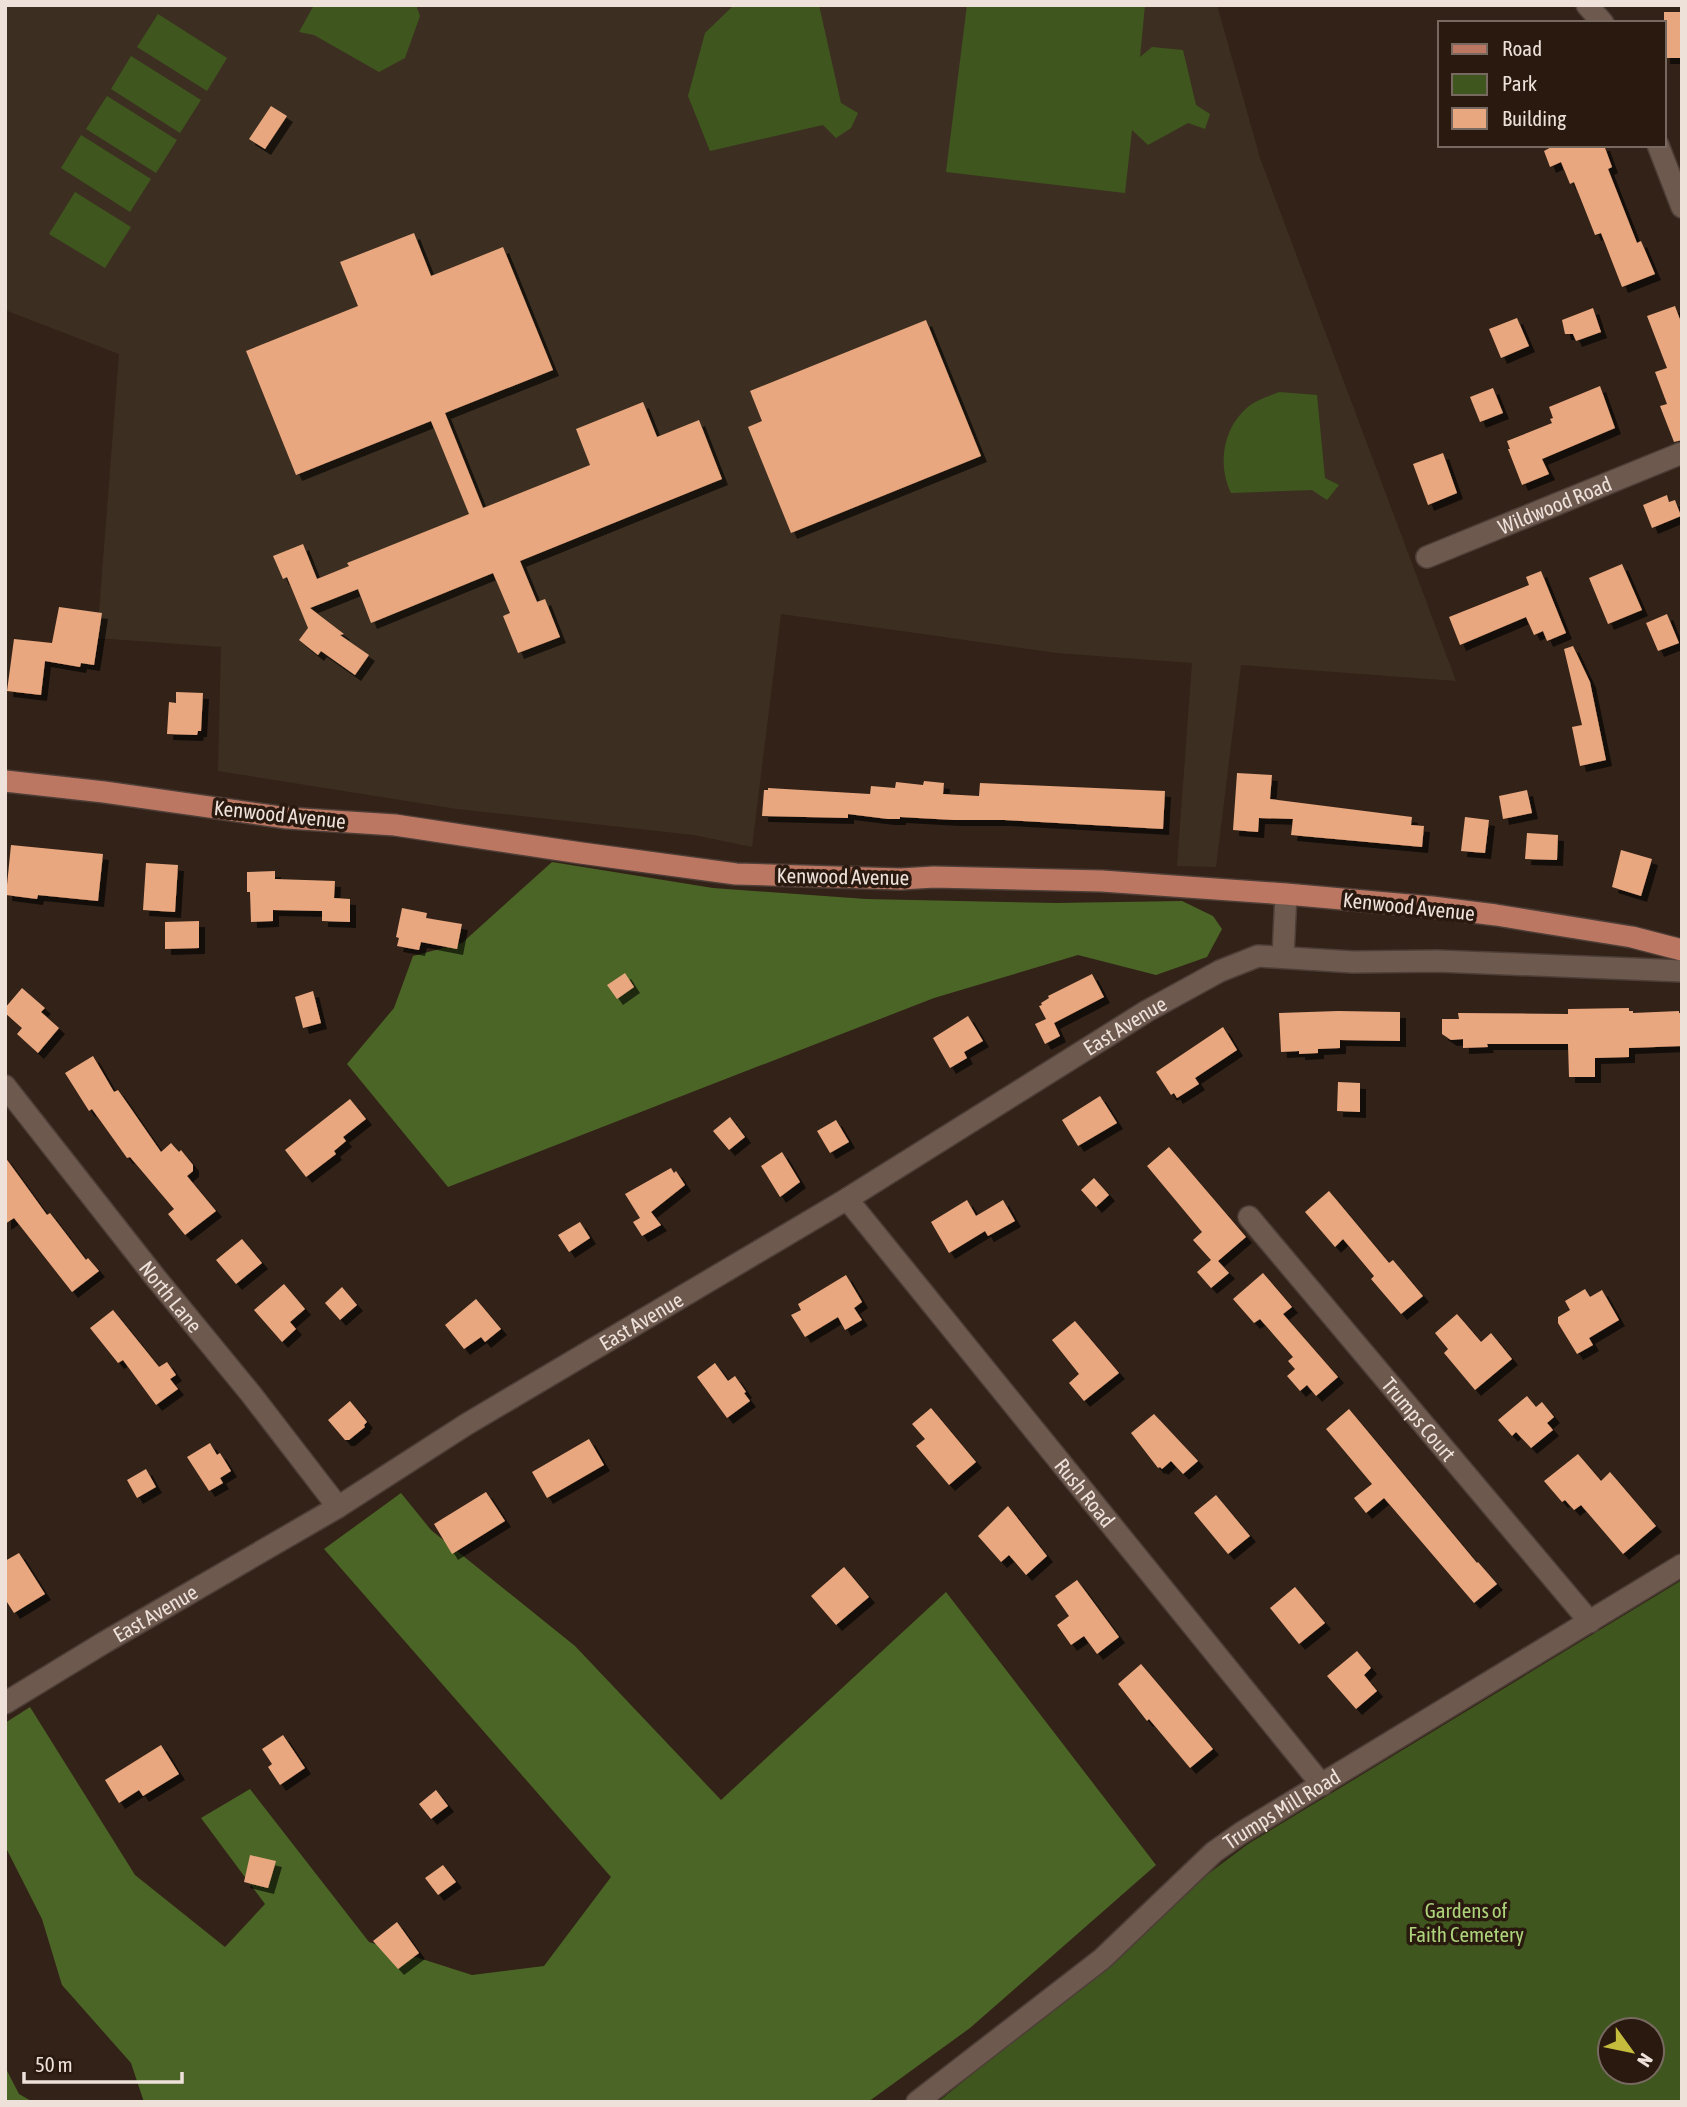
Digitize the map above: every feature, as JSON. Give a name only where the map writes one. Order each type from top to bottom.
[{"type":"main road","name":"Kenwood Avenue","points":[[5,781],[287,818],[395,825],[736,874],[1102,880],[1286,894],[1496,915],[1632,937],[1682,950]]},
{"type":"street","points":[[1587,5],[1600,21]]},
{"type":"street","points":[[1659,147],[1682,207]]},
{"type":"street","name":"Wildwood Road","points":[[1427,557],[1682,453]]},
{"type":"street","points":[[1283,956],[1286,894]]},
{"type":"street","name":"East Avenue","points":[[5,1703],[338,1507],[467,1424],[847,1199],[1147,1011],[1220,971],[1258,956],[1283,956],[1353,962],[1437,961],[1682,971]]},
{"type":"street","name":"North Lane","points":[[5,1086],[338,1507]]},
{"type":"street","name":"Rush Road","points":[[847,1199],[1322,1785]]},
{"type":"street","name":"Trumps Court","points":[[1249,1217],[1590,1622]]},
{"type":"street","name":"Trumps Mill Road","points":[[917,2102],[1102,1959],[1214,1852],[1241,1833],[1682,1565]]},
{"type":"shaded area","points":[[5,5],[1217,5],[1260,158],[1456,681],[1241,665],[1216,867],[1177,866],[1192,663],[1057,653],[781,614],[752,847],[694,835],[457,809],[218,771],[221,647],[97,638],[119,354],[5,310]]},
{"type":"green space","points":[[314,5],[416,5],[420,16],[405,58],[379,72],[314,35],[299,32]]},
{"type":"green space","points":[[734,5],[819,5],[841,103],[858,113],[851,128],[836,138],[823,125],[710,151],[688,96],[705,33]]},
{"type":"green space","points":[[967,5],[1145,5],[1140,57],[1152,47],[1183,50],[1196,105],[1210,114],[1205,129],[1188,123],[1148,145],[1132,130],[1125,193],[946,172]]},
{"type":"green space","points":[[158,14],[227,58],[207,91],[137,47]]},
{"type":"green space","points":[[131,56],[201,100],[180,133],[111,89]]},
{"type":"green space","points":[[107,96],[177,140],[156,173],[86,129]]},
{"type":"green space","points":[[81,135],[151,179],[130,212],[61,168]]},
{"type":"green space","points":[[75,192],[131,227],[105,268],[49,234]]},
{"type":"green space","points":[[1279,392],[1317,395],[1325,478],[1339,485],[1327,500],[1312,490],[1231,493],[1224,470],[1224,458],[1233,424],[1249,406]]},
{"type":"green space","points":[[552,862],[713,888],[866,899],[1056,903],[1182,901],[1213,916],[1222,929],[1207,957],[1156,975],[1078,955],[934,998],[448,1187],[347,1064],[394,1008],[413,956],[462,943]]},
{"type":"green space","points":[[401,1493],[431,1530],[575,1646],[721,1800],[946,1592],[1156,1865],[970,2028],[868,2102],[144,2102],[131,2063],[62,1985],[42,1919],[5,1846],[5,1723],[30,1707],[135,1875],[225,1947],[265,1904],[201,1818],[250,1789],[369,1942],[472,1975],[544,1966],[611,1877],[324,1549]]},
{"type":"green space","name":"Gardens of Faith Cemetery","points":[[1682,1580],[1682,2102],[938,2102],[1103,1967],[1204,1877],[1248,1844]]},
{"type":"green space","points":[[5,2067],[19,2094],[33,2102],[5,2102]]},
{"type":"building","points":[[1664,12],[1682,12],[1682,58],[1666,58]]},
{"type":"building","points":[[271,106],[287,116],[265,149],[249,139]]},
{"type":"building","points":[[1551,147],[1605,147],[1612,167],[1608,169],[1637,243],[1641,241],[1655,274],[1622,287],[1601,233],[1595,235],[1574,182],[1570,184],[1561,162],[1550,167],[1544,151]]},
{"type":"building","points":[[414,233],[431,276],[503,247],[553,370],[445,413],[483,508],[590,465],[576,429],[643,402],[657,437],[699,420],[722,479],[520,561],[537,602],[545,599],[560,637],[518,653],[503,616],[510,613],[493,573],[371,623],[358,589],[310,608],[344,634],[340,635],[369,655],[355,675],[321,651],[318,655],[299,640],[308,628],[287,577],[283,579],[273,556],[303,544],[317,579],[349,566],[347,563],[469,514],[431,421],[296,475],[246,351],[358,306],[340,262]]},
{"type":"building","points":[[1675,306],[1682,325],[1682,440],[1674,442],[1660,406],[1667,404],[1655,372],[1667,368],[1647,316]]},
{"type":"building","points":[[1593,308],[1601,332],[1576,341],[1573,334],[1565,334],[1562,320]]},
{"type":"building","points":[[1517,318],[1529,346],[1501,358],[1489,329]]},
{"type":"building","points":[[926,320],[981,456],[791,533],[748,427],[762,421],[750,391]]},
{"type":"building","points":[[1600,386],[1615,428],[1542,459],[1549,474],[1522,485],[1507,441],[1552,423],[1549,407]]},
{"type":"building","points":[[1493,388],[1503,413],[1480,422],[1470,397]]},
{"type":"building","points":[[1443,453],[1457,493],[1428,505],[1413,464]]},
{"type":"building","points":[[1667,495],[1669,502],[1675,500],[1681,516],[1652,528],[1643,505]]},
{"type":"building","points":[[1622,564],[1642,610],[1608,624],[1589,578]]},
{"type":"building","points":[[1541,571],[1566,633],[1547,641],[1543,631],[1534,635],[1526,617],[1460,645],[1449,617],[1529,585],[1526,577]]},
{"type":"building","points":[[59,607],[102,613],[94,665],[81,663],[80,667],[45,661],[41,695],[7,691],[14,639],[52,643]]},
{"type":"building","points":[[1667,614],[1679,643],[1658,651],[1646,623]]},
{"type":"building","points":[[1573,646],[1590,682],[1606,760],[1580,766],[1572,727],[1582,725],[1564,649]]},
{"type":"building","points":[[176,692],[203,693],[201,731],[198,731],[197,735],[167,734],[169,702],[176,703]]},
{"type":"building","points":[[1237,773],[1272,775],[1270,799],[1412,817],[1411,825],[1424,826],[1422,847],[1291,835],[1293,819],[1259,818],[1258,832],[1233,830]]},
{"type":"building","points":[[924,781],[944,783],[943,794],[979,796],[980,783],[1165,791],[1163,829],[1004,820],[900,817],[888,819],[848,814],[848,818],[762,816],[764,790],[768,788],[870,794],[871,786],[895,788],[896,782],[923,785]]},
{"type":"building","points":[[1527,790],[1532,813],[1503,819],[1499,796]]},
{"type":"building","points":[[1465,817],[1489,820],[1485,853],[1461,851]]},
{"type":"building","points":[[1527,833],[1558,835],[1557,860],[1525,859]]},
{"type":"building","points":[[11,845],[103,854],[98,901],[6,895]]},
{"type":"building","points":[[1621,850],[1652,859],[1641,896],[1612,887]]},
{"type":"building","points":[[146,863],[178,865],[175,912],[143,910]]},
{"type":"building","points":[[275,871],[275,879],[335,881],[334,898],[350,899],[350,922],[322,921],[322,911],[273,910],[273,921],[251,922],[247,872]]},
{"type":"building","points":[[402,908],[427,913],[426,918],[462,924],[457,949],[421,942],[419,950],[397,946],[399,938],[396,937]]},
{"type":"building","points":[[199,921],[199,948],[165,949],[165,922]]},
{"type":"building","points":[[625,973],[634,987],[617,999],[607,985]]},
{"type":"building","points":[[1092,974],[1104,997],[1054,1023],[1060,1036],[1045,1044],[1035,1024],[1046,1019],[1039,1006],[1041,1003],[1049,998],[1048,996]]},
{"type":"building","points":[[22,988],[45,1008],[41,1012],[59,1028],[38,1053],[17,1034],[22,1028],[5,1013],[5,1008]]},
{"type":"building","points":[[313,991],[321,1023],[303,1028],[295,997]]},
{"type":"building","points":[[1629,1008],[1633,1013],[1682,1013],[1682,1046],[1629,1048],[1629,1057],[1595,1058],[1595,1077],[1569,1077],[1568,1044],[1487,1044],[1488,1047],[1463,1048],[1463,1039],[1451,1040],[1442,1034],[1442,1019],[1459,1019],[1458,1013],[1568,1014],[1568,1009]]},
{"type":"building","points":[[1400,1012],[1400,1041],[1340,1040],[1340,1048],[1318,1049],[1318,1053],[1281,1052],[1279,1013]]},
{"type":"building","points":[[968,1016],[983,1041],[964,1052],[967,1058],[950,1068],[933,1038]]},
{"type":"building","points":[[1223,1027],[1237,1050],[1195,1078],[1199,1084],[1177,1098],[1174,1093],[1171,1095],[1156,1072]]},
{"type":"building","points":[[93,1056],[114,1092],[118,1090],[161,1152],[171,1143],[179,1152],[181,1150],[193,1165],[193,1171],[187,1176],[216,1211],[185,1235],[168,1214],[174,1209],[130,1157],[127,1158],[92,1109],[89,1111],[65,1073]]},
{"type":"building","points":[[1338,1082],[1360,1083],[1360,1112],[1337,1111]]},
{"type":"building","points":[[1100,1096],[1117,1123],[1078,1146],[1062,1120]]},
{"type":"building","points":[[350,1099],[366,1119],[343,1137],[346,1141],[334,1151],[336,1154],[306,1177],[285,1150]]},
{"type":"building","points":[[730,1117],[745,1137],[729,1150],[713,1131]]},
{"type":"building","points":[[836,1120],[849,1142],[830,1153],[817,1131]]},
{"type":"building","points":[[1169,1147],[1246,1237],[1218,1261],[1229,1273],[1211,1288],[1197,1272],[1211,1260],[1193,1240],[1202,1232],[1147,1166]]},
{"type":"building","points":[[782,1152],[800,1182],[780,1197],[761,1166]]},
{"type":"building","points":[[5,1157],[47,1215],[50,1213],[86,1260],[88,1258],[99,1271],[72,1292],[14,1218],[5,1224]]},
{"type":"building","points":[[671,1168],[685,1185],[651,1212],[661,1225],[642,1236],[633,1222],[640,1218],[625,1194]]},
{"type":"building","points":[[1094,1178],[1109,1195],[1096,1207],[1081,1190]]},
{"type":"building","points":[[1329,1191],[1389,1263],[1393,1260],[1423,1296],[1401,1314],[1371,1279],[1374,1276],[1343,1239],[1335,1247],[1305,1212]]},
{"type":"building","points":[[967,1200],[976,1216],[1003,1200],[1015,1221],[988,1236],[985,1231],[949,1253],[931,1222]]},
{"type":"building","points":[[580,1222],[590,1238],[569,1252],[558,1235]]},
{"type":"building","points":[[242,1239],[262,1263],[236,1284],[216,1260]]},
{"type":"building","points":[[1263,1273],[1292,1307],[1283,1314],[1338,1377],[1316,1396],[1307,1385],[1300,1391],[1287,1376],[1295,1369],[1288,1361],[1293,1357],[1260,1319],[1254,1323],[1233,1299]]},
{"type":"building","points":[[846,1275],[862,1302],[854,1308],[862,1320],[845,1330],[838,1317],[805,1337],[791,1315],[801,1310],[798,1304]]},
{"type":"building","points":[[284,1284],[305,1309],[290,1322],[296,1329],[282,1342],[254,1310]]},
{"type":"building","points":[[342,1287],[357,1305],[340,1320],[325,1303]]},
{"type":"building","points":[[1585,1289],[1590,1297],[1602,1290],[1619,1320],[1589,1338],[1593,1345],[1577,1354],[1558,1323],[1558,1317],[1570,1310],[1565,1301]]},
{"type":"building","points":[[476,1299],[501,1329],[485,1342],[481,1337],[464,1349],[445,1325]]},
{"type":"building","points":[[113,1310],[159,1367],[167,1362],[176,1375],[170,1379],[178,1389],[156,1405],[123,1360],[118,1363],[90,1328]]},
{"type":"building","points":[[1457,1314],[1481,1342],[1491,1333],[1512,1359],[1475,1390],[1444,1353],[1448,1349],[1435,1333]]},
{"type":"building","points":[[1075,1321],[1119,1373],[1084,1401],[1069,1383],[1079,1374],[1052,1340]]},
{"type":"building","points":[[715,1363],[728,1381],[735,1376],[750,1401],[727,1418],[697,1377]]},
{"type":"building","points":[[1527,1396],[1536,1407],[1542,1402],[1554,1417],[1547,1423],[1553,1430],[1531,1448],[1516,1432],[1512,1436],[1498,1420]]},
{"type":"building","points":[[350,1401],[367,1422],[365,1427],[349,1440],[345,1440],[328,1420]]},
{"type":"building","points":[[931,1408],[976,1462],[949,1485],[916,1446],[925,1439],[912,1424]]},
{"type":"building","points":[[1349,1409],[1497,1584],[1474,1603],[1384,1498],[1366,1513],[1354,1498],[1372,1484],[1326,1429]]},
{"type":"building","points":[[1154,1414],[1198,1461],[1183,1474],[1171,1461],[1162,1469],[1158,1468],[1131,1433]]},
{"type":"building","points":[[589,1439],[604,1465],[547,1498],[532,1472]]},
{"type":"building","points":[[210,1443],[231,1471],[220,1478],[223,1483],[209,1491],[187,1457]]},
{"type":"building","points":[[1578,1454],[1601,1481],[1610,1472],[1656,1526],[1623,1554],[1581,1505],[1574,1510],[1565,1500],[1562,1502],[1544,1481]]},
{"type":"building","points":[[146,1469],[156,1487],[137,1498],[127,1480]]},
{"type":"building","points":[[486,1492],[505,1521],[452,1554],[434,1524]]},
{"type":"building","points":[[1216,1495],[1250,1536],[1228,1554],[1194,1513]]},
{"type":"building","points":[[1008,1506],[1047,1556],[1026,1575],[1009,1555],[1001,1562],[978,1536]]},
{"type":"building","points":[[19,1553],[45,1594],[14,1613],[5,1599],[5,1561]]},
{"type":"building","points":[[844,1567],[869,1597],[836,1625],[811,1596]]},
{"type":"building","points":[[1077,1580],[1119,1637],[1097,1654],[1084,1636],[1071,1645],[1057,1625],[1069,1616],[1055,1596]]},
{"type":"building","points":[[1295,1587],[1325,1623],[1299,1644],[1270,1608]]},
{"type":"building","points":[[1357,1651],[1371,1668],[1364,1675],[1377,1691],[1356,1709],[1327,1676]]},
{"type":"building","points":[[1141,1664],[1213,1749],[1190,1768],[1118,1684]]},
{"type":"building","points":[[283,1735],[305,1768],[280,1785],[268,1767],[272,1764],[262,1749]]},
{"type":"building","points":[[161,1745],[179,1774],[143,1796],[139,1790],[119,1803],[105,1780]]},
{"type":"building","points":[[436,1790],[448,1806],[431,1819],[419,1804]]},
{"type":"building","points":[[250,1855],[276,1861],[268,1888],[244,1882]]},
{"type":"building","points":[[443,1865],[456,1882],[438,1895],[425,1878]]},
{"type":"building","points":[[397,1922],[419,1953],[398,1969],[373,1941]]}]
